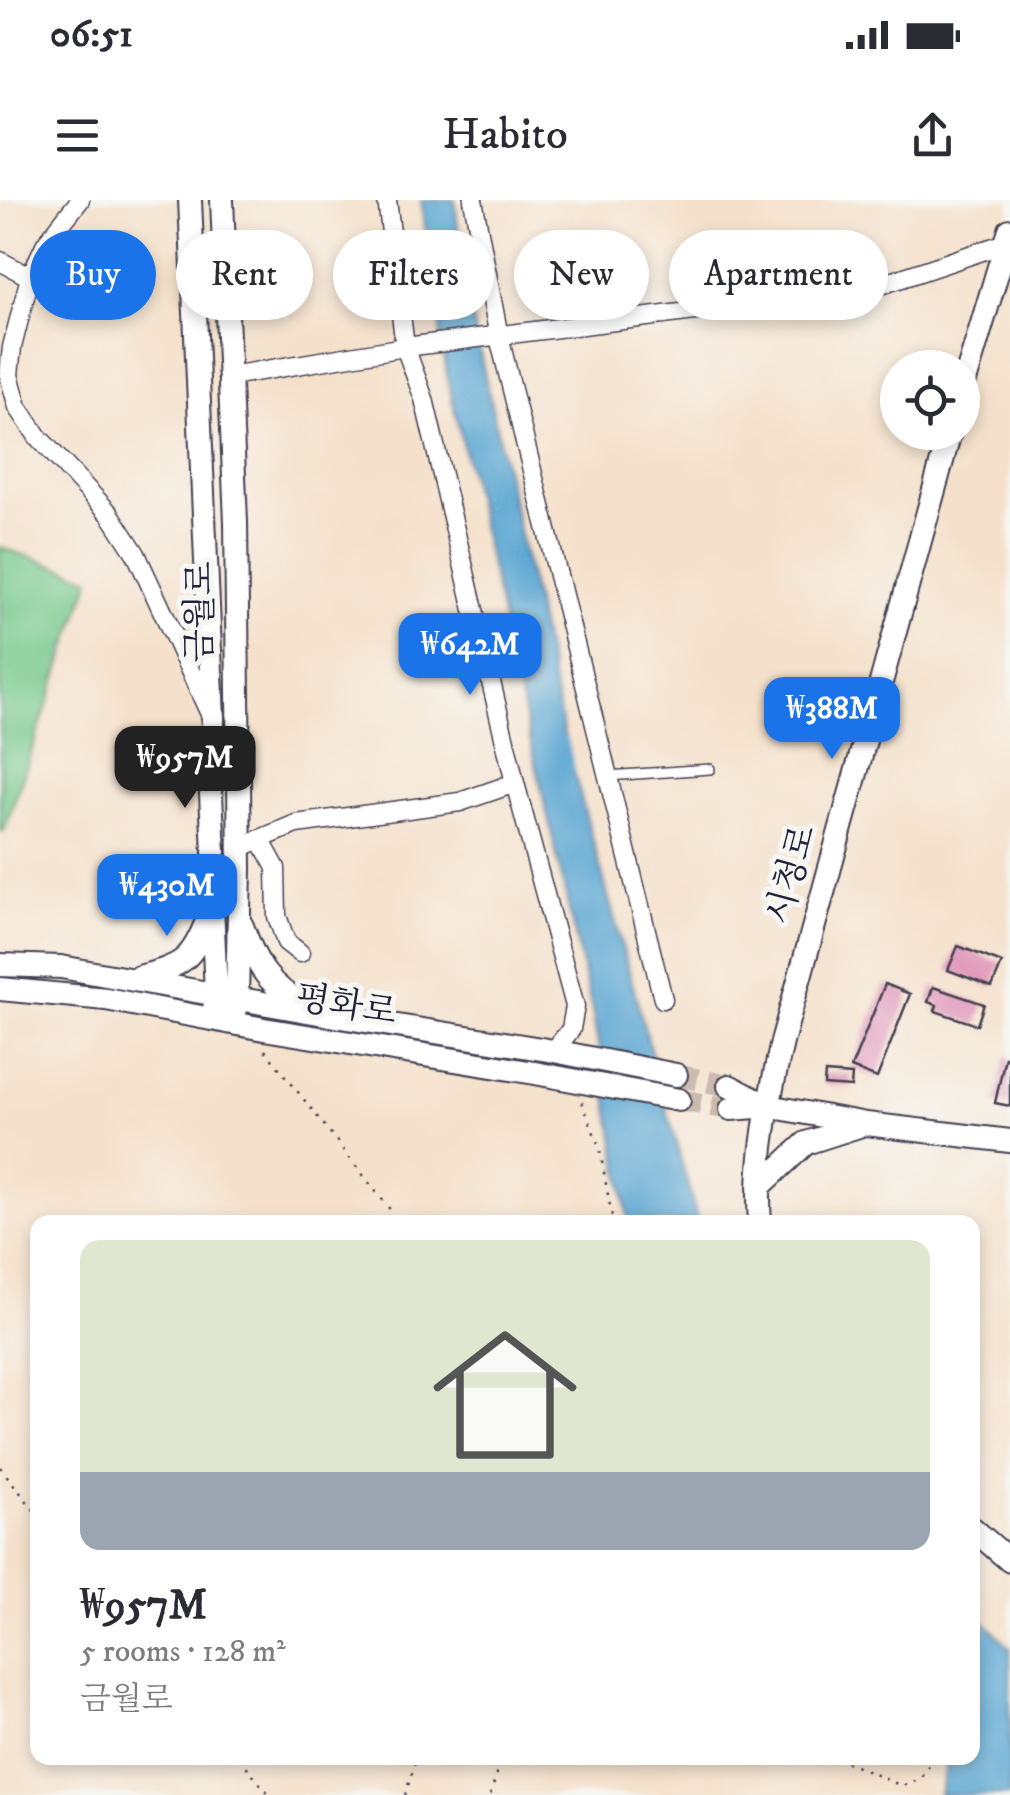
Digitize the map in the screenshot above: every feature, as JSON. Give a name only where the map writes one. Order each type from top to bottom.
[{"type":"main road","name":"금월로","points":[[190,200],[213,718],[212,905],[226,996]]},
{"type":"main road","name":"금월로","points":[[222,200],[250,844],[224,1021]]},
{"type":"main road","points":[[974,350],[1008,237]]},
{"type":"main road","name":"시청로","points":[[760,1215],[759,1163],[783,1038],[945,450]]},
{"type":"main road","points":[[128,979],[172,968],[184,960],[198,942],[212,905]]},
{"type":"main road","points":[[238,912],[262,973],[314,1012]]},
{"type":"main road","name":"평화로","points":[[0,966],[60,968],[676,1074]]},
{"type":"main road","name":"평화로","points":[[0,989],[106,999],[586,1090],[679,1100]]},
{"type":"main road","points":[[730,1097],[866,1124],[1010,1141]]},
{"type":"main road","points":[[759,1187],[806,1143],[866,1124]]},
{"type":"main road","points":[[980,1535],[1010,1561]]},
{"type":"street","points":[[56,230],[80,200]]},
{"type":"street","points":[[387,200],[410,347],[515,783],[576,1006],[571,1030],[554,1052]]},
{"type":"street","points":[[473,200],[495,337],[663,999]]},
{"type":"street","points":[[230,376],[410,347],[866,290],[1008,237]]},
{"type":"street","points":[[0,261],[30,278],[12,346],[9,375],[18,407],[38,437],[110,514],[136,554],[213,718]]},
{"type":"street","points":[[300,953],[286,942],[277,916],[276,868],[250,844],[296,824],[460,802],[515,783]]},
{"type":"lane","points":[[607,776],[710,769]]},
{"type":"path","points":[[264,1029],[264,1049],[394,1215]]},
{"type":"path","points":[[586,1090],[613,1215]]},
{"type":"path","points":[[0,1467],[30,1505]]},
{"type":"path","points":[[245,1765],[269,1795]]},
{"type":"path","points":[[405,1795],[415,1765]]},
{"type":"path","points":[[490,1795],[500,1765]]},
{"type":"path","points":[[852,1765],[902,1786],[921,1778],[929,1765]]},
{"type":"green space","points":[[0,547],[91,578],[4,831],[0,830]]},
{"type":"water","points":[[421,200],[455,200],[458,230],[425,230]]},
{"type":"water","points":[[439,320],[473,320],[566,743],[696,1215],[628,1215],[592,1010],[448,381]]},
{"type":"water","points":[[980,1617],[1010,1648],[1010,1795],[939,1795],[946,1765],[980,1765]]},
{"type":"building","points":[[958,946],[1002,963],[992,987],[948,970]]},
{"type":"building","points":[[885,984],[910,994],[877,1078],[851,1068]]},
{"type":"building","points":[[933,987],[984,1004],[977,1025],[935,1011],[937,1005],[928,1002]]},
{"type":"building","points":[[1005,1057],[1010,1058],[1010,1106],[995,1103]]},
{"type":"building","points":[[825,1073],[852,1075],[851,1087],[824,1085]]},
{"type":"waterway","points":[[565,739],[573,768]]},
{"type":"tunnel","points":[[676,1075],[729,1086]]},
{"type":"tunnel","points":[[679,1100],[731,1109]]}]
